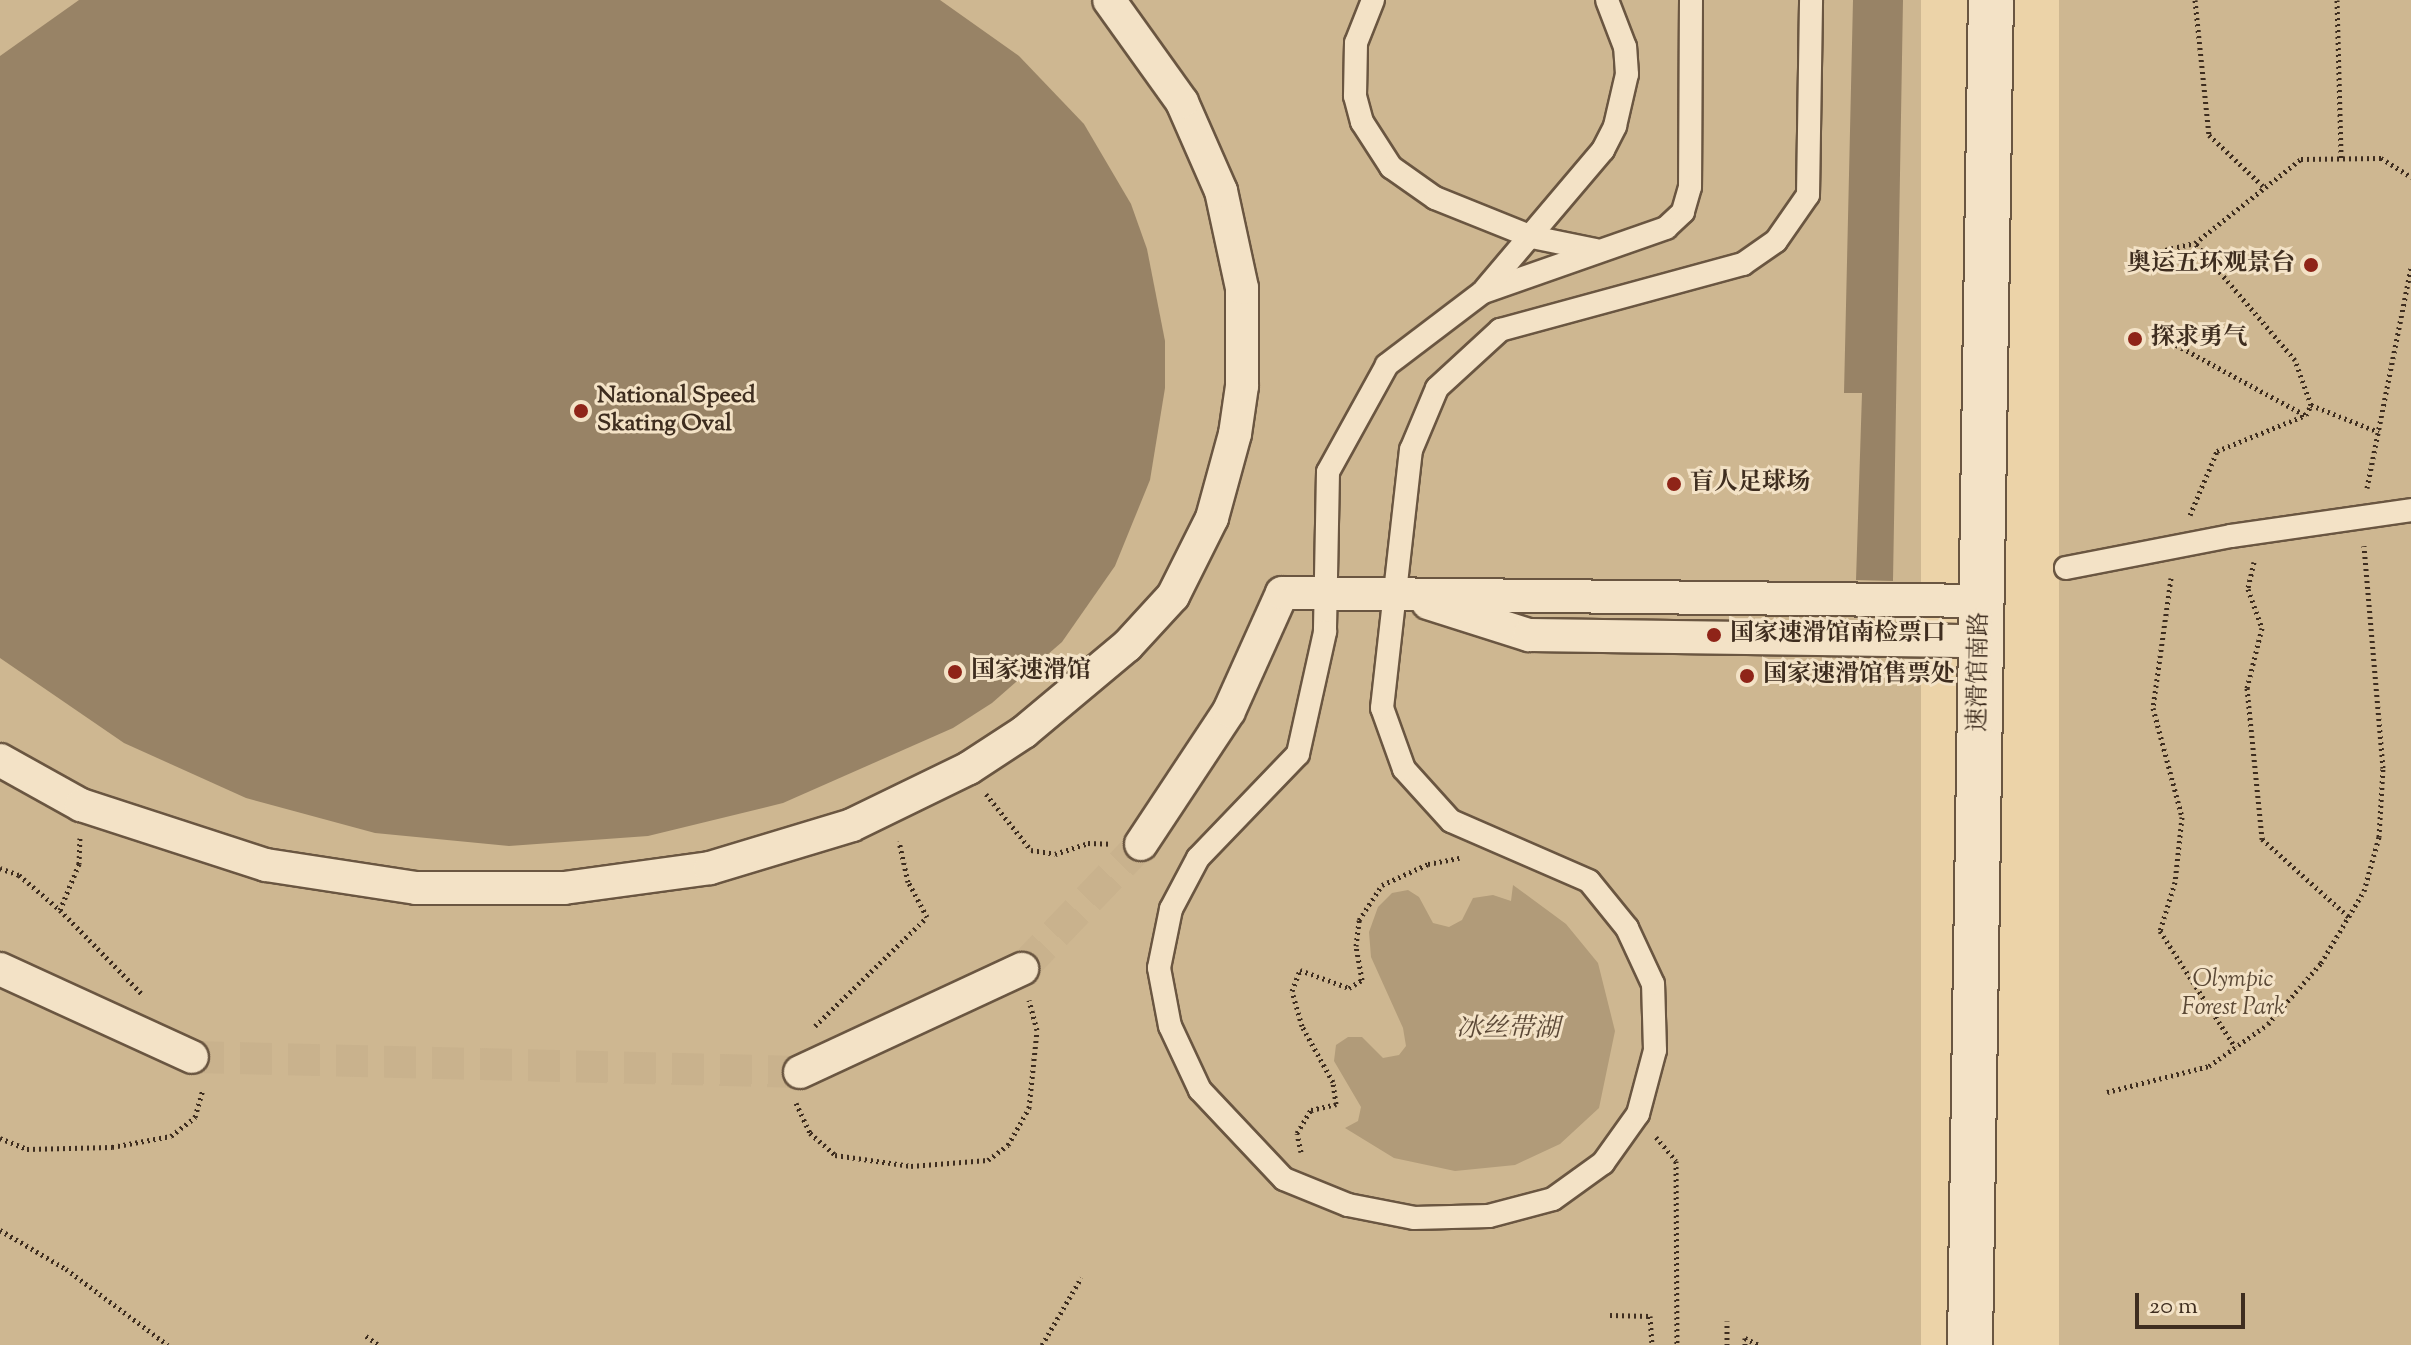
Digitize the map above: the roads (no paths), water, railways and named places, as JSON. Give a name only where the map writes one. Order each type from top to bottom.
[{"type":"street","points":[[0,760],[81,805],[266,865],[416,888],[490,890],[564,888],[710,868],[796,844],[891,809],[969,768],[1076,692],[1173,596],[1212,518],[1235,434],[1242,386],[1242,300],[1221,191],[1182,102],[1109,0]]},
{"type":"street","name":"速滑馆南路","points":[[1970,1345],[1991,0]]},
{"type":"street","points":[[1131,844],[1229,711],[1282,593],[1395,593],[1529,635],[1981,621]]},
{"type":"street","points":[[0,969],[192,1057]]},
{"type":"street","points":[[797,1082],[1022,969]]},
{"type":"lane","points":[[1373,0],[1356,43],[1353,69],[1355,96],[1375,146],[1412,185],[1532,237],[1597,250]]},
{"type":"lane","points":[[1607,0],[1625,47],[1624,101],[1603,150],[1483,292],[1387,365],[1328,472],[1325,632],[1298,754],[1198,858],[1171,909],[1159,968],[1170,1026],[1200,1090],[1272,1168],[1348,1205],[1414,1218],[1489,1216],[1553,1199],[1603,1163],[1638,1114],[1655,1050],[1653,984],[1627,928],[1589,881],[1451,821],[1404,769],[1382,708],[1411,450],[1437,388],[1500,330],[1743,264],[1776,241],[1808,195],[1811,0]]},
{"type":"lane","points":[[1483,292],[1666,228],[1683,212],[1690,187],[1691,0]]},
{"type":"lane","points":[[2066,568],[2259,532],[2411,510]]},
{"type":"water","name":"冰丝带湖","points":[[1513,885],[1566,924],[1598,963],[1615,1031],[1599,1108],[1560,1144],[1515,1165],[1455,1171],[1394,1158],[1345,1128],[1358,1121],[1361,1107],[1334,1061],[1336,1045],[1348,1037],[1362,1037],[1383,1058],[1399,1055],[1406,1046],[1403,1028],[1371,957],[1369,932],[1378,907],[1392,893],[1408,890],[1419,897],[1433,923],[1449,927],[1462,920],[1473,898],[1493,895],[1511,901]]},
{"type":"tunnel","points":[[1022,969],[1141,844]]},
{"type":"tunnel","points":[[192,1057],[800,1072]]},
{"type":"place","name":"奥运五环观景台","points":[[2311,265]]},
{"type":"place","name":"探求勇气","points":[[2135,339]]},
{"type":"place","name":"National Speed Skating Oval","points":[[581,411]]},
{"type":"place","name":"盲人足球场","points":[[1674,484]]},
{"type":"place","name":"国家速滑馆南检票口","points":[[1714,635]]},
{"type":"place","name":"国家速滑馆","points":[[955,672]]},
{"type":"place","name":"国家速滑馆售票处","points":[[1747,676]]},
{"type":"park label","name":"Olympic Forest Park","points":[[2233,995]]}]
